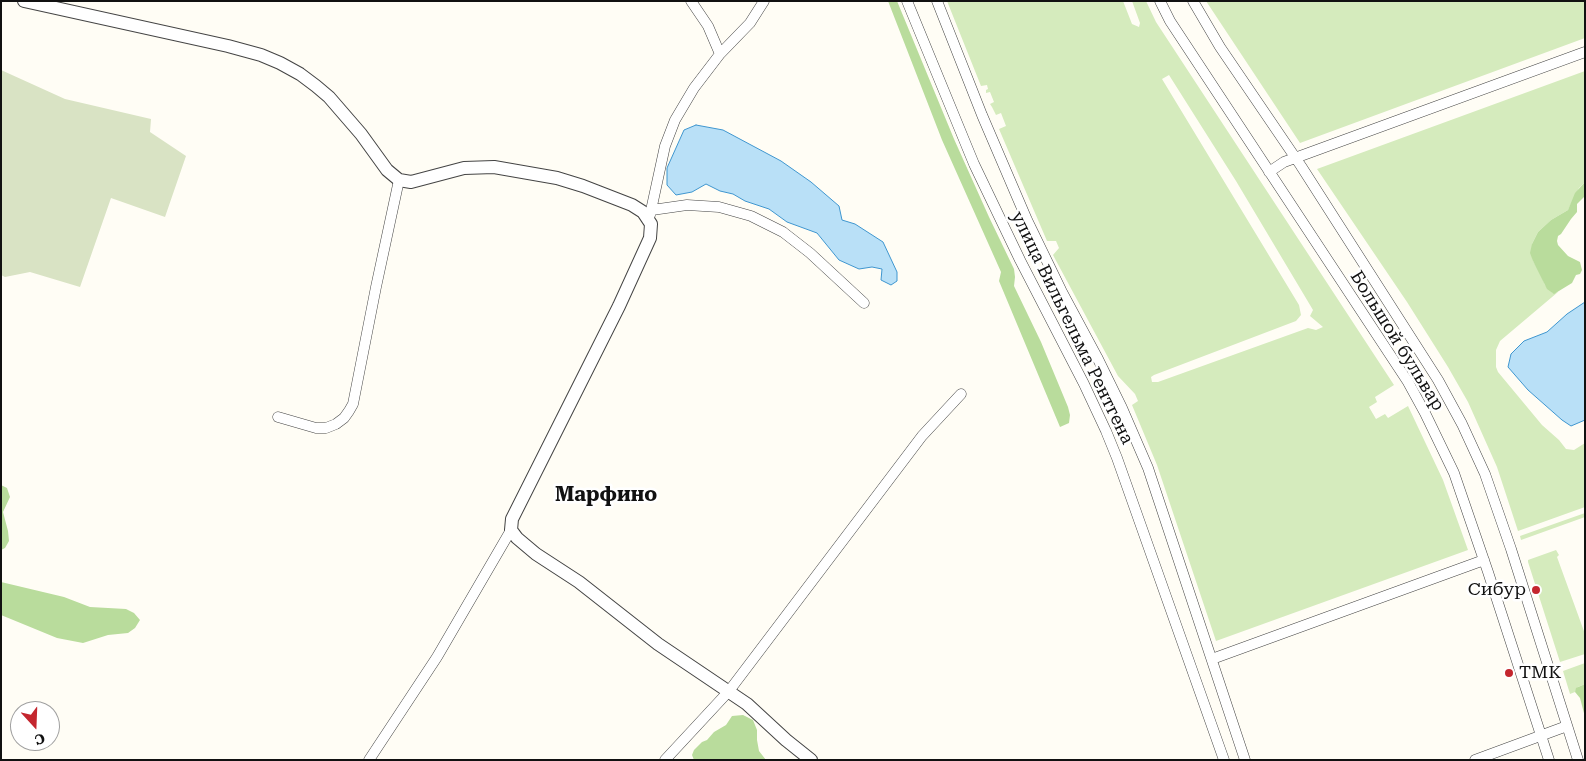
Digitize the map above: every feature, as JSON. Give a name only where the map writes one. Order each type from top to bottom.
[{"type":"street","points":[[24,1],[228,46],[261,55],[280,63],[316,86],[329,97],[361,134],[387,170],[399,180],[411,182],[464,168],[494,167],[557,178],[583,186],[650,214],[687,205],[719,208],[751,216],[783,232],[864,303]]},
{"type":"street","points":[[691,1],[708,26],[720,54]]},
{"type":"street","points":[[369,760],[437,656],[512,530],[512,519],[556,434],[644,253],[652,229],[650,214],[664,146],[675,120],[694,88],[720,54],[750,23],[764,1]]},
{"type":"street","name":"улица Вильгельма Рентгена","points":[[906,1],[974,164],[1106,431],[1224,760]]},
{"type":"street","name":"улица Вильгельма Рентгена","points":[[937,1],[982,115],[1036,241],[1127,417],[1148,468],[1245,760]]},
{"type":"street","name":"Большой бульвар","points":[[1160,1],[1170,21],[1408,382],[1425,412],[1454,473],[1549,760]]},
{"type":"street","name":"Большой бульвар","points":[[1193,1],[1220,47],[1295,158],[1438,380],[1462,424],[1488,483],[1511,549],[1578,760]]},
{"type":"street","points":[[1269,172],[1284,162],[1585,52]]},
{"type":"street","points":[[278,417],[316,428],[326,428],[336,424],[349,411],[399,180]]},
{"type":"street","points":[[665,760],[729,691],[922,436],[960,394]]},
{"type":"street","points":[[512,530],[517,538],[536,554],[579,582],[658,644],[747,704],[811,760]]},
{"type":"street","points":[[1212,659],[1484,560]]},
{"type":"street","points":[[1475,760],[1567,726]]},
{"type":"green space","points":[[888,1],[897,1],[954,139],[1014,269],[1014,286],[1041,342],[1068,407],[1069,423],[1060,427],[999,281],[1001,272],[942,140]]},
{"type":"green space","points":[[947,1],[1123,1],[1132,24],[1139,27],[1140,23],[1132,1],[1146,1],[1156,22],[1394,385],[1375,397],[1377,402],[1369,407],[1376,419],[1385,414],[1388,418],[1408,406],[1443,480],[1468,550],[1216,641],[1157,465],[1132,405],[1138,401],[1135,394],[1118,376],[1053,255],[1059,248],[1056,241],[1047,241],[999,129],[1006,126],[1001,113],[996,115],[990,104],[994,102],[990,92],[986,93],[987,85],[981,86]],"holes":[[[1169,75],[1236,181],[1313,310],[1310,316],[1323,327],[1316,330],[1308,328],[1158,382],[1152,382],[1151,377],[1154,375],[1296,321],[1301,315],[1299,305],[1162,79]]]},
{"type":"green space","points":[[1206,1],[1585,1],[1585,38],[1300,143]]},
{"type":"green space","points":[[1,70],[65,99],[151,119],[150,132],[186,156],[165,217],[111,198],[80,287],[30,272],[5,277],[1,275]]},
{"type":"green space","points":[[1585,71],[1585,182],[1579,188],[1568,210],[1551,220],[1538,232],[1532,244],[1533,261],[1545,285],[1553,293],[1558,292],[1500,341],[1496,350],[1496,367],[1498,372],[1542,425],[1566,449],[1574,450],[1585,443],[1585,507],[1518,531],[1497,467],[1468,402],[1407,302],[1317,169]]},
{"type":"green space","points":[[1585,182],[1585,196],[1577,204],[1577,212],[1558,236],[1557,241],[1558,245],[1568,256],[1580,262],[1582,270],[1580,274],[1576,275],[1572,283],[1554,294],[1547,289],[1533,261],[1530,253],[1532,244],[1538,232],[1551,220],[1568,210],[1575,193]]},
{"type":"green space","points":[[1,485],[7,488],[10,497],[3,512],[9,541],[5,548],[1,550]]},
{"type":"green space","points":[[1585,513],[1585,517],[1521,540],[1520,536]]},
{"type":"green space","points":[[1556,550],[1585,634],[1585,654],[1560,662],[1528,562],[1528,560]]},
{"type":"green space","points":[[1,582],[64,597],[90,607],[126,609],[134,613],[140,620],[135,628],[128,633],[108,635],[83,643],[57,638],[1,615]]},
{"type":"green space","points":[[1585,663],[1585,684],[1570,694],[1563,671]]},
{"type":"green space","points":[[1585,684],[1585,717],[1580,698],[1575,692],[1576,688]]},
{"type":"green space","points":[[743,715],[753,720],[757,730],[759,751],[766,760],[694,760],[692,755],[694,750],[702,742],[726,725],[732,716]]},
{"type":"water","points":[[696,125],[723,130],[781,161],[811,182],[839,206],[842,220],[855,224],[883,242],[897,272],[897,281],[891,285],[881,280],[882,269],[872,267],[859,269],[839,260],[817,233],[787,222],[769,209],[745,201],[733,194],[720,191],[706,184],[692,192],[676,195],[667,185],[667,168],[684,130]]},
{"type":"water","points":[[1585,302],[1585,420],[1571,426],[1528,390],[1508,367],[1511,354],[1524,341],[1547,332],[1567,314]]},
{"type":"place","name":"Сибур","points":[[1536,590]]},
{"type":"place","name":"ТМК","points":[[1509,673]]},
{"type":"district","name":"Марфино","points":[[606,495]]}]
